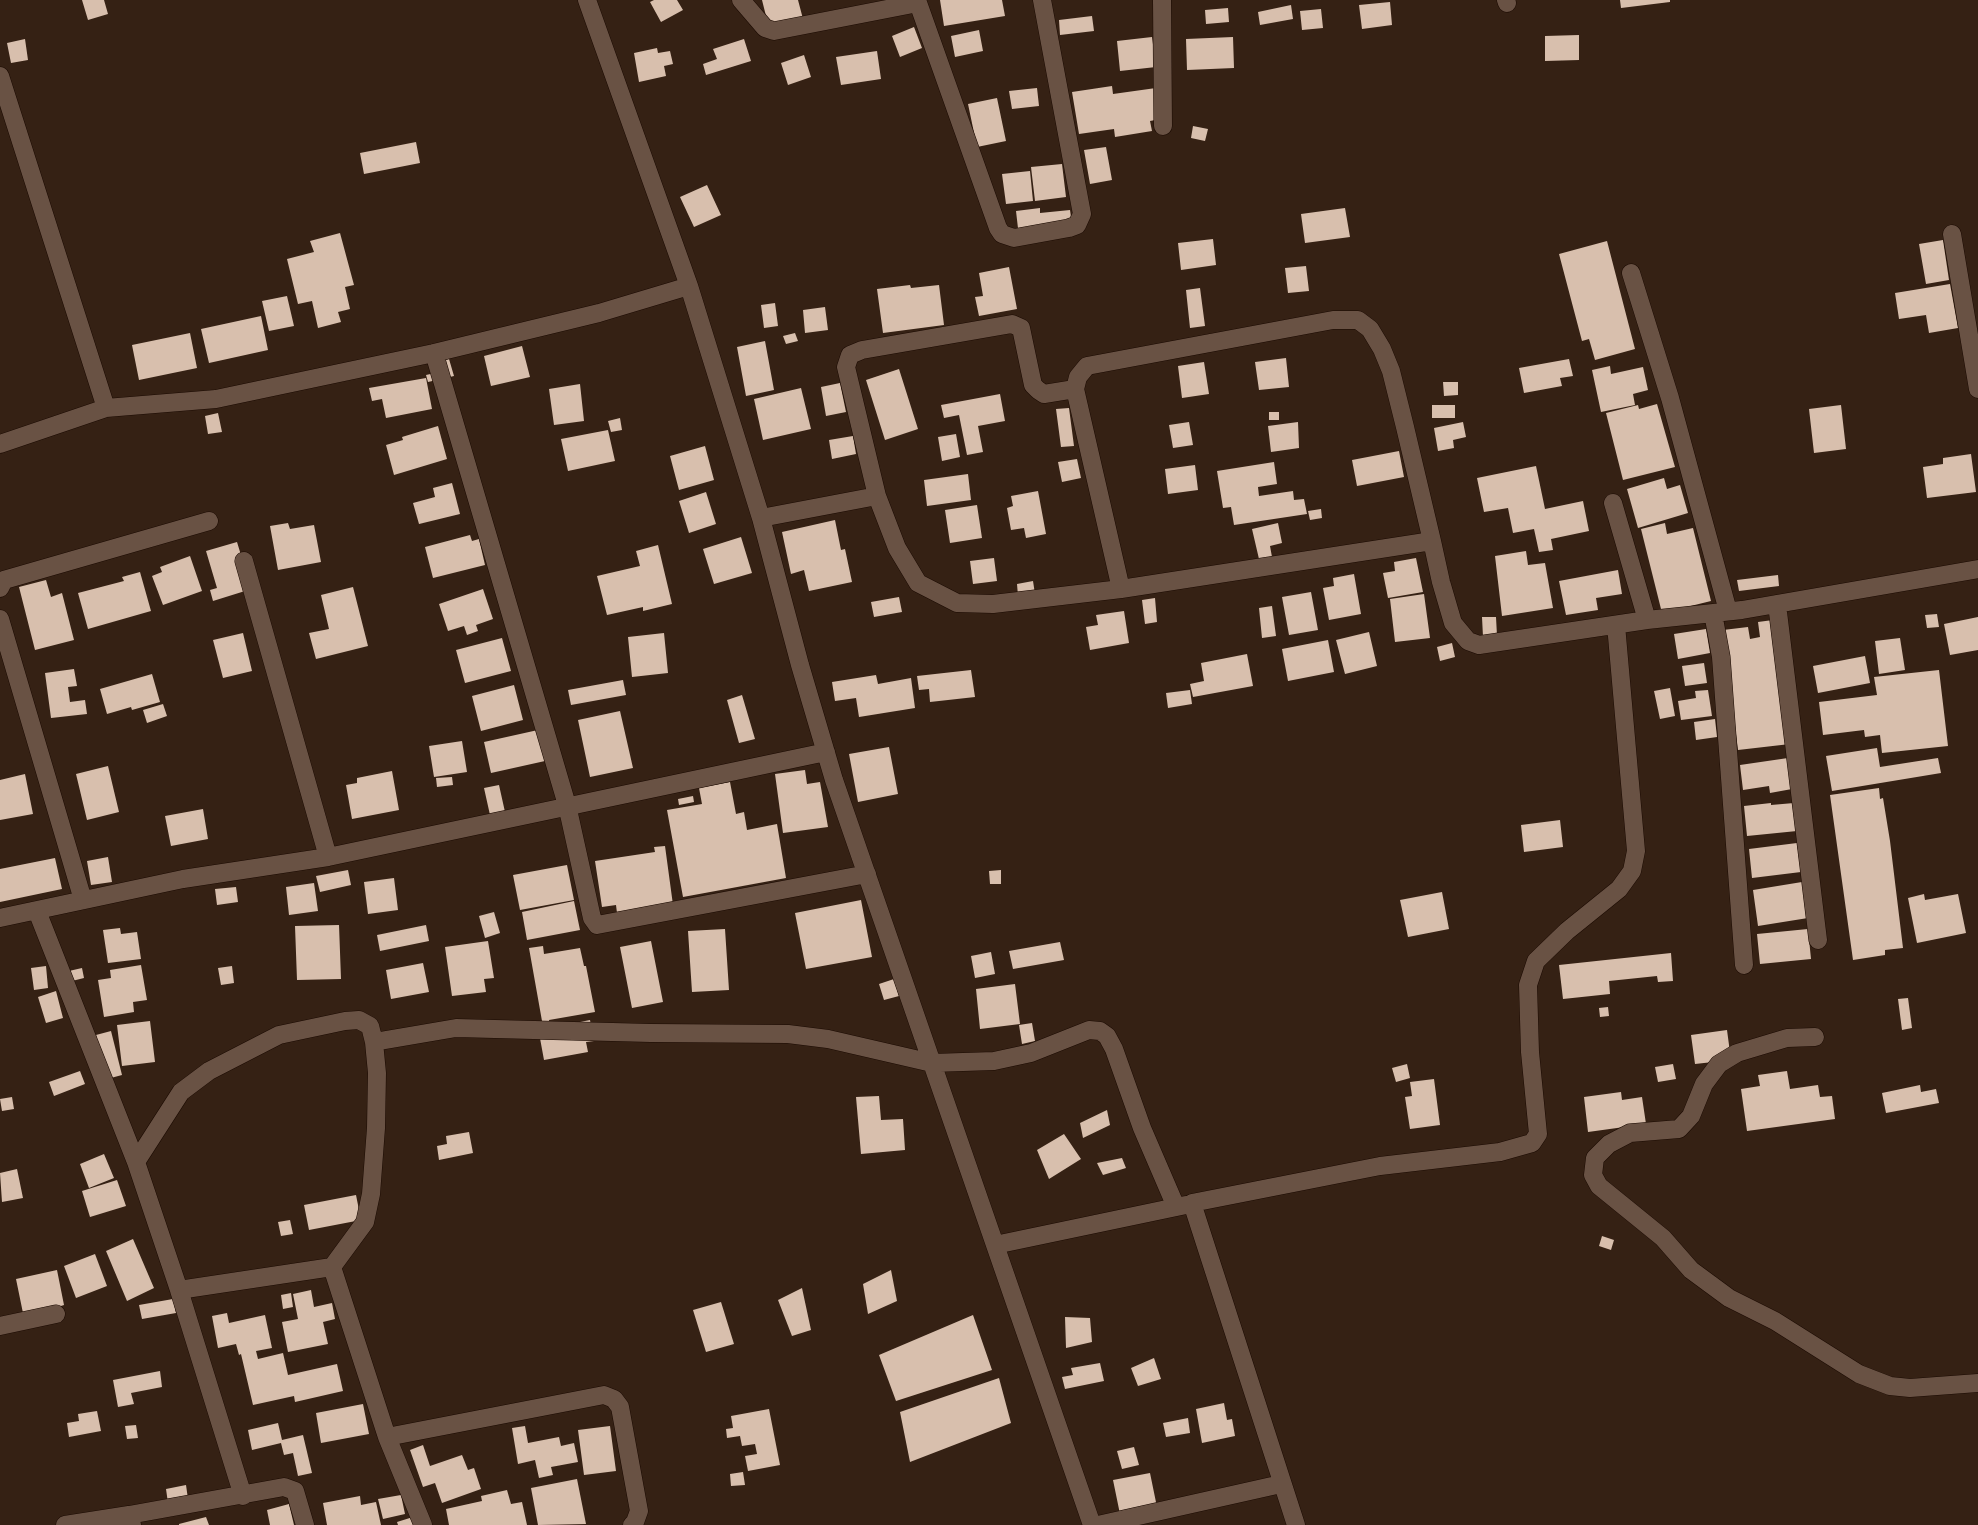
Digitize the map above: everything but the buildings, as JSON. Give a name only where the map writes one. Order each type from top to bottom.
[{"type":"street","points":[[587,0],[689,286],[761,518],[826,752],[995,1245],[1095,1525],[1281,1484]]},
{"type":"street","points":[[741,0],[765,28],[774,31],[918,2],[998,228],[1002,234],[1014,238],[1069,228],[1077,225],[1082,214],[1042,0]]},
{"type":"street","points":[[1162,0],[1163,126]]},
{"type":"street","points":[[0,76],[106,408]]},
{"type":"street","points":[[1952,234],[1978,389]]},
{"type":"street","points":[[1631,273],[1670,398],[1720,612],[1744,965]]},
{"type":"street","points":[[0,444],[106,408],[216,398],[433,353],[598,313],[689,286]]},
{"type":"street","points":[[1121,589],[1075,389],[1077,377],[1087,366],[1333,320],[1358,320],[1370,329],[1382,349],[1391,371],[1453,623],[1468,641],[1479,645],[1777,604],[1978,569]]},
{"type":"street","points":[[1075,389],[1044,394],[1033,385],[1021,328],[1012,324],[862,350],[850,355],[846,367],[877,496],[897,548],[918,583],[957,603],[993,604],[1121,589],[1432,541]]},
{"type":"street","points":[[433,353],[567,805],[592,918],[597,925],[867,874]]},
{"type":"street","points":[[761,518],[877,496]]},
{"type":"street","points":[[1614,503],[1647,620]]},
{"type":"street","points":[[0,588],[4,580],[209,521]]},
{"type":"street","points":[[244,561],[328,857]]},
{"type":"street","points":[[1777,604],[1818,940]]},
{"type":"street","points":[[0,619],[83,900]]},
{"type":"street","points":[[995,1245],[1380,1166],[1500,1152],[1532,1143],[1538,1134],[1538,1122],[1530,1052],[1528,985],[1536,961],[1567,931],[1619,889],[1632,871],[1636,851],[1616,625]]},
{"type":"street","points":[[0,918],[183,879],[328,857],[826,752]]},
{"type":"street","points":[[37,911],[136,1162],[243,1496]]},
{"type":"street","points":[[136,1162],[181,1091],[209,1071],[279,1035],[345,1021],[359,1020],[370,1026],[374,1042],[376,1115],[371,1194],[365,1222],[332,1267],[179,1290]]},
{"type":"street","points":[[374,1042],[456,1028],[788,1034],[828,1039],[932,1063],[994,1061],[1031,1053],[1089,1030],[1100,1031],[1107,1036],[1114,1048],[1142,1128],[1184,1205],[1296,1525]]},
{"type":"street","points":[[1815,1037],[1787,1038],[1737,1053],[1719,1064],[1704,1084],[1690,1116],[1679,1129],[1630,1133],[1609,1144],[1595,1158],[1593,1175],[1599,1186],[1663,1238],[1691,1270],[1729,1298],[1775,1321],[1858,1374],[1889,1386],[1910,1388],[1978,1382]]},
{"type":"street","points":[[332,1267],[387,1437],[423,1525]]},
{"type":"street","points":[[0,1326],[56,1314]]},
{"type":"street","points":[[387,1437],[604,1395],[614,1399],[620,1407],[639,1511],[632,1525]]},
{"type":"street","points":[[65,1525],[130,1520],[284,1487],[295,1491],[305,1525]]}]
